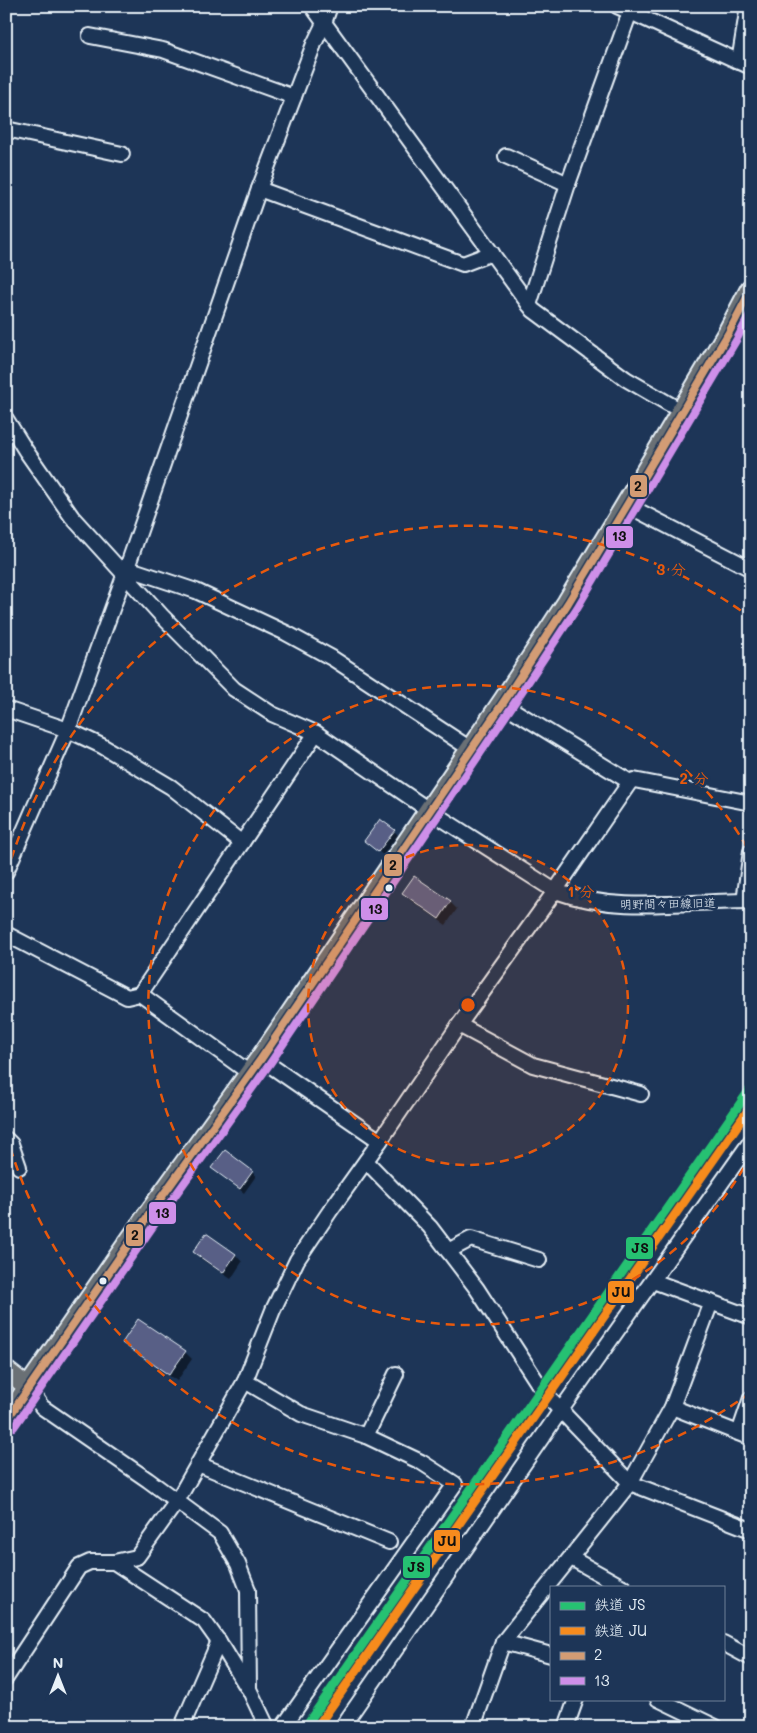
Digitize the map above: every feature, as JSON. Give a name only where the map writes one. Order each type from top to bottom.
[{"type":"highway","points":[[6,1421],[148,1216],[256,1066],[503,704],[568,603],[683,412],[751,290]]},
{"type":"main road","points":[[6,1370],[29,1388]]},
{"type":"street","points":[[312,6],[533,310],[626,379],[683,412]]},
{"type":"street","points":[[6,872],[68,730],[126,572],[259,189],[330,6]]},
{"type":"street","points":[[529,305],[624,9],[745,64],[748,6]]},
{"type":"street","points":[[90,36],[163,50],[294,97]]},
{"type":"street","points":[[6,128],[122,154]]},
{"type":"street","points":[[506,156],[568,184]]},
{"type":"street","points":[[259,189],[463,264],[492,253]]},
{"type":"street","name":"明野間々田線旧道","points":[[6,419],[72,517],[126,572],[234,689],[272,714],[316,733],[430,811],[555,891],[574,898],[622,904],[662,905],[747,901]]},
{"type":"street","points":[[627,505],[751,569]]},
{"type":"street","points":[[126,572],[196,591],[286,633],[332,658],[472,750]]},
{"type":"street","points":[[503,704],[630,782]]},
{"type":"street","points":[[6,709],[68,730],[102,746],[171,787],[242,843]]},
{"type":"street","points":[[6,934],[127,997],[140,994],[316,733]]},
{"type":"street","points":[[7,1674],[79,1567],[90,1562],[114,1562],[137,1557],[177,1501],[245,1381],[273,1310],[297,1260],[330,1210],[630,782],[634,780],[751,803]]},
{"type":"street","points":[[747,901],[751,851]]},
{"type":"street","points":[[140,994],[380,1141]]},
{"type":"street","points":[[459,1025],[532,1065],[641,1094]]},
{"type":"street","points":[[6,1138],[11,1144],[19,1167]]},
{"type":"street","points":[[342,1727],[561,1410],[751,1141]]},
{"type":"street","points":[[366,1161],[430,1227],[477,1289],[541,1388],[630,1483],[751,1530]]},
{"type":"street","points":[[448,1251],[470,1239],[539,1260]]},
{"type":"street","points":[[653,1281],[750,1317]]},
{"type":"street","points":[[473,1727],[503,1642],[630,1483],[672,1407],[711,1302]]},
{"type":"street","points":[[366,1436],[396,1374]]},
{"type":"street","points":[[245,1381],[301,1414],[366,1436],[420,1462],[455,1484],[283,1727]]},
{"type":"street","points":[[29,1388],[42,1407],[177,1501],[220,1534],[238,1564],[248,1590],[249,1690]]},
{"type":"street","points":[[672,1407],[745,1435],[751,1398]]},
{"type":"street","points":[[198,1464],[389,1542]]},
{"type":"street","points":[[571,1558],[621,1586]]},
{"type":"street","points":[[114,1562],[204,1621],[219,1641],[249,1690],[267,1727]]},
{"type":"street","points":[[183,1727],[219,1641]]},
{"type":"street","points":[[503,1642],[550,1655]]},
{"type":"street","points":[[724,1644],[751,1658]]},
{"type":"street","points":[[566,1727],[576,1700]]},
{"type":"street","points":[[660,1700],[716,1727]]},
{"type":"building","points":[[380,819],[395,830],[378,852],[364,841]]},
{"type":"building","points":[[414,876],[451,901],[439,919],[402,893]]},
{"type":"building","points":[[225,1150],[253,1171],[240,1189],[211,1168]]},
{"type":"building","points":[[206,1233],[236,1254],[223,1273],[193,1252]]},
{"type":"building","points":[[138,1319],[186,1351],[169,1375],[122,1343]]},
{"type":"rail line","name":"JS","points":[[305,1727],[751,1088]]},
{"type":"rail line","name":"JU","points":[[317,1727],[751,1106]]},
{"type":"transit line","name":"2","points":[[6,1421],[148,1216],[261,1059],[505,700],[568,603],[627,505],[728,334],[751,290]]},
{"type":"transit line","name":"13","points":[[14,1427],[156,1222],[269,1065],[513,705],[577,608],[737,339],[751,312]]}]
